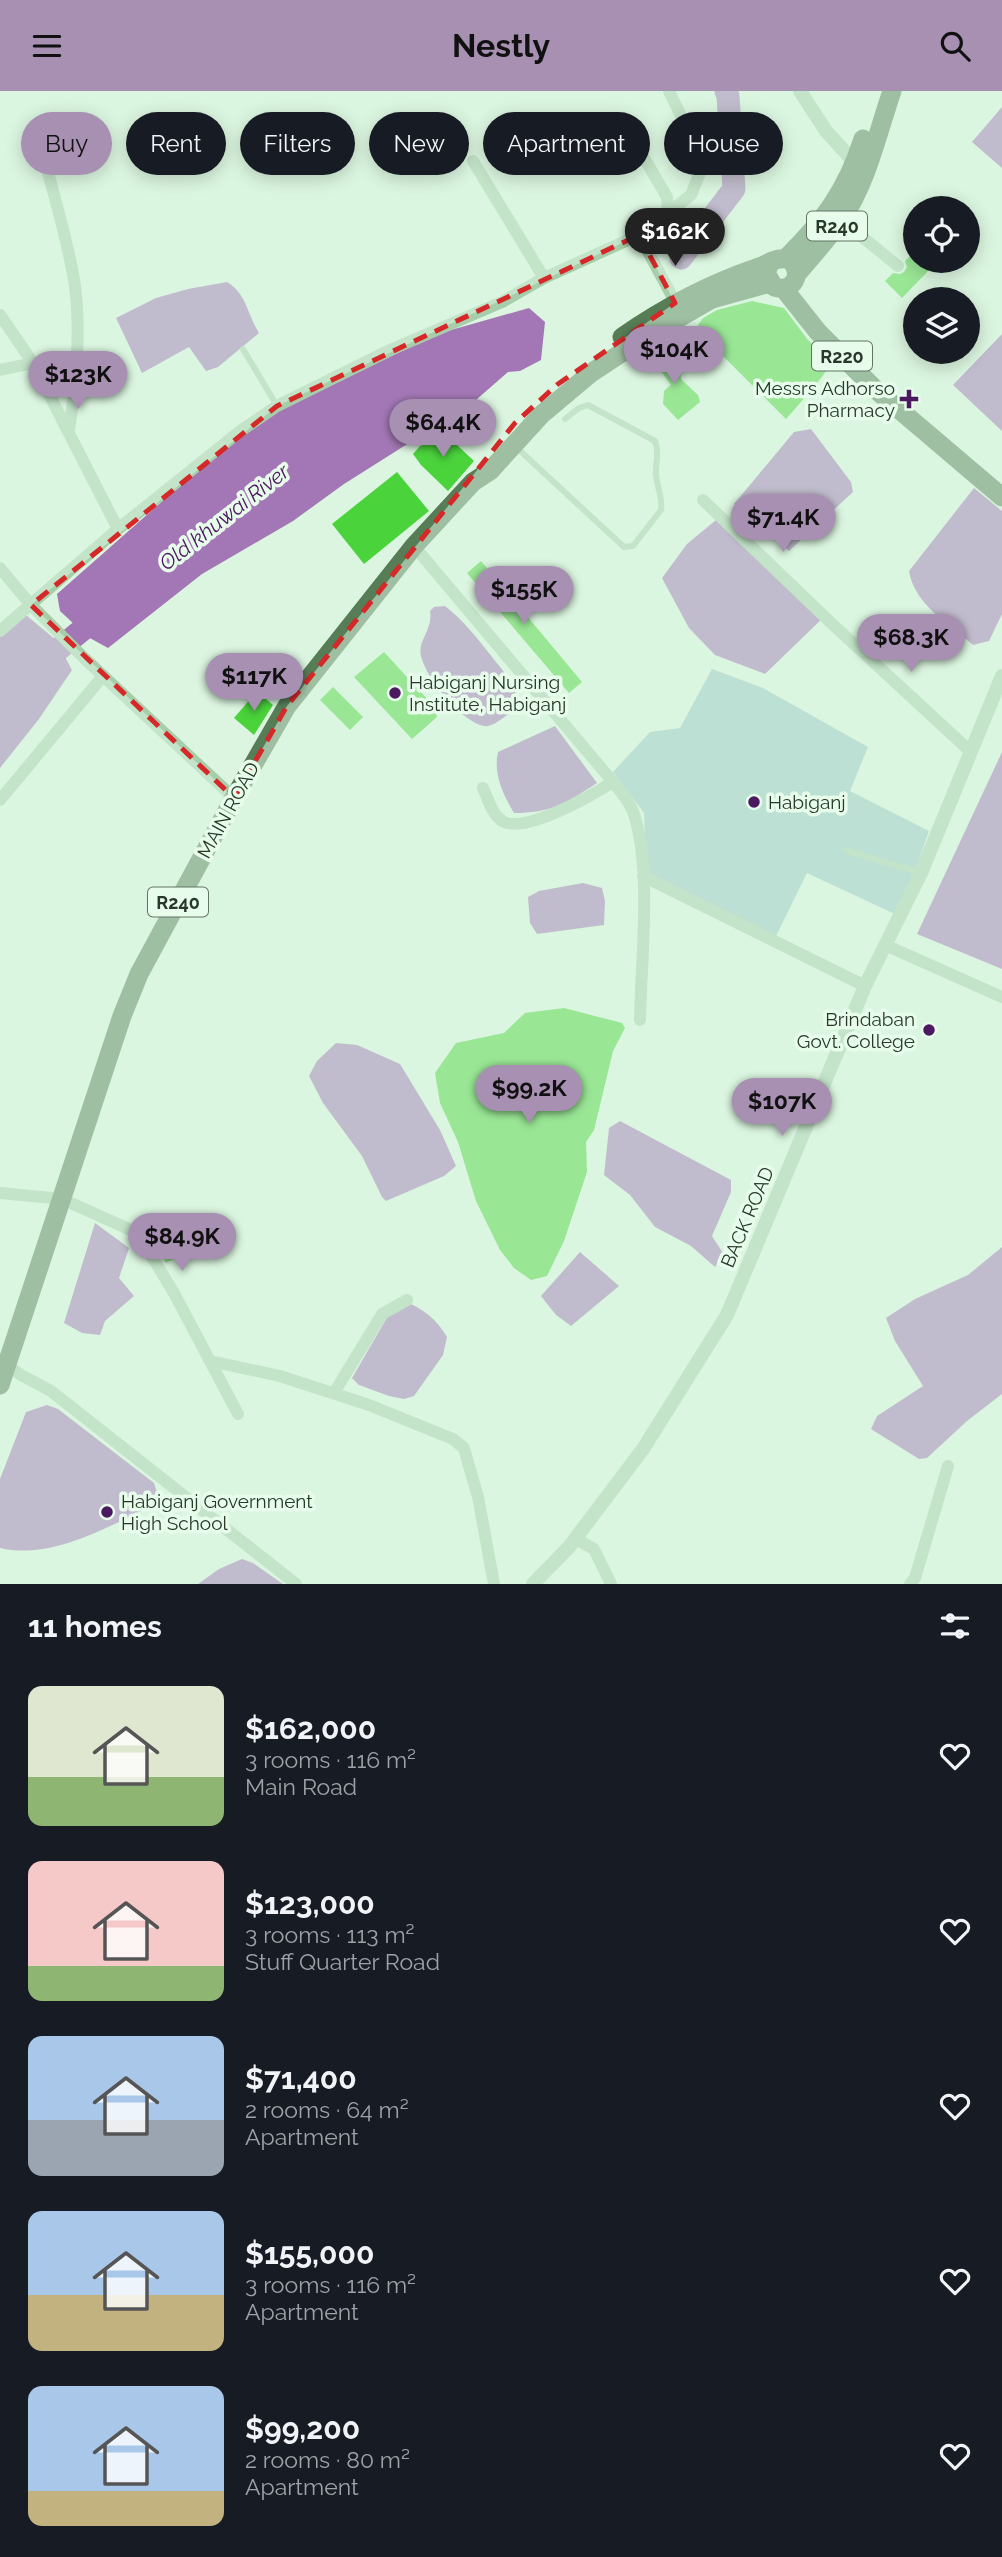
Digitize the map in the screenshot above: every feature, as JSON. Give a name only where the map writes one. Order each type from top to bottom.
[{"type":"main road","name":"MAIN ROAD","points":[[0,1385],[4,1362],[62,1199],[121,1016],[139,974],[287,706],[414,546],[473,482],[490,471],[541,415],[591,373],[679,309],[726,278],[777,261],[835,215],[879,91]]},
{"type":"main road","name":"MAIN ROAD","points":[[473,482],[480,463],[532,407],[599,354],[679,309],[786,283],[867,170],[892,91]]},
{"type":"main road","points":[[777,261],[766,273],[786,283]]},
{"type":"main road","name":"R240","points":[[777,261],[793,264],[786,283]]},
{"type":"main road","name":"R220","points":[[786,283],[818,332],[875,389],[1002,497]]},
{"type":"street","points":[[0,631],[118,529],[239,432],[276,406],[390,350],[502,302],[544,278],[639,236],[662,220],[691,195],[701,170],[694,141],[669,91]]},
{"type":"street","points":[[800,91],[826,131],[855,163]]},
{"type":"street","points":[[473,161],[544,278]]},
{"type":"street","points":[[650,168],[667,197],[668,213]]},
{"type":"street","points":[[48,175],[75,286],[76,383],[69,430]]},
{"type":"street","points":[[835,215],[898,266]]},
{"type":"street","points":[[639,236],[679,309]]},
{"type":"street","points":[[0,315],[33,363],[118,529]]},
{"type":"street","points":[[0,370],[33,363]]},
{"type":"street","points":[[703,501],[971,752]]},
{"type":"street","points":[[414,546],[614,782],[633,812],[639,836],[643,876],[640,1020]]},
{"type":"street","points":[[0,568],[31,605],[84,658],[234,798]]},
{"type":"street","points":[[0,800],[103,676]]},
{"type":"street","name":"BACK ROAD","points":[[533,1584],[576,1539],[643,1448],[727,1315],[865,986],[921,873],[1002,676]]},
{"type":"street","points":[[483,788],[495,812],[501,820],[509,824],[548,815],[581,802],[614,782]]},
{"type":"street","points":[[643,876],[865,986]]},
{"type":"street","points":[[885,945],[1002,997]]},
{"type":"street","points":[[0,1193],[62,1199],[133,1231],[143,1242],[174,1293],[238,1414]]},
{"type":"street","points":[[334,1393],[382,1314],[407,1300]]},
{"type":"street","points":[[211,1361],[280,1376],[334,1393],[453,1439],[464,1448],[478,1497],[494,1584]]},
{"type":"street","points":[[4,1362],[21,1375],[51,1391],[296,1584]]},
{"type":"street","points":[[910,1584],[915,1578],[948,1466]]},
{"type":"street","points":[[576,1539],[594,1549],[611,1584]]},
{"type":"lane","points":[[243,349],[276,406]]},
{"type":"lane","points":[[513,444],[624,547],[633,547],[661,510],[656,470],[659,450],[655,441],[588,405],[579,408],[565,419]]},
{"type":"lane","points":[[847,851],[921,873]]},
{"type":"highlighted area","points":[[639,235],[675,303],[558,384],[515,423],[287,706],[234,798],[31,605],[277,406]]},
{"type":"shaded area","name":"Habiganj","points":[[712,669],[763,688],[868,747],[850,791],[929,831],[899,916],[807,873],[776,936],[647,879],[644,813],[613,772],[650,732],[680,728]]},
{"type":"water","points":[[1002,107],[1002,168],[972,142]]},
{"type":"water","points":[[227,282],[243,298],[259,333],[218,367],[206,371],[189,347],[142,373],[116,318],[156,298]]},
{"type":"water","points":[[529,308],[545,322],[541,360],[520,371],[508,372],[461,413],[344,484],[293,521],[202,574],[108,648],[88,637],[60,611],[57,594],[166,498],[264,418],[437,334]]},
{"type":"water","points":[[1002,334],[1002,431],[953,385],[973,364],[980,364],[980,357]]},
{"type":"water","points":[[811,429],[851,482],[853,492],[789,551],[734,504],[794,432]]},
{"type":"water","points":[[974,488],[1002,511],[1002,614],[989,641],[973,645],[925,603],[912,583],[909,571]]},
{"type":"water","points":[[722,515],[827,614],[765,674],[715,655],[689,628],[662,578],[687,544]]},
{"type":"water","points":[[445,606],[476,637],[514,688],[515,704],[511,711],[492,725],[484,726],[465,716],[445,697],[424,665],[420,650],[429,624],[430,611],[434,607]]},
{"type":"water","points":[[26,615],[56,640],[72,670],[39,719],[0,768],[0,633]]},
{"type":"water","points":[[555,726],[597,783],[549,809],[514,813],[500,784],[498,752]]},
{"type":"water","points":[[1002,752],[1002,969],[917,934]]},
{"type":"water","points":[[583,883],[602,888],[605,901],[604,925],[537,934],[530,923],[528,897],[539,891]]},
{"type":"water","points":[[336,1043],[357,1045],[400,1064],[440,1130],[456,1166],[444,1176],[386,1201],[382,1197],[362,1156],[323,1103],[309,1076],[317,1061]]},
{"type":"water","points":[[620,1121],[731,1180],[731,1192],[712,1236],[723,1253],[715,1267],[691,1246],[655,1227],[630,1195],[604,1175],[609,1128]]},
{"type":"water","points":[[95,1223],[129,1248],[119,1278],[134,1296],[105,1321],[100,1335],[82,1333],[64,1323]]},
{"type":"water","points":[[1002,1247],[1002,1394],[967,1421],[927,1458],[919,1459],[871,1429],[877,1416],[923,1386],[895,1341],[886,1318],[915,1299],[968,1275]]},
{"type":"water","points":[[580,1252],[619,1286],[571,1326],[556,1315],[541,1296]]},
{"type":"water","points":[[406,1302],[430,1316],[447,1337],[443,1355],[414,1396],[404,1399],[359,1385],[352,1378],[392,1309]]},
{"type":"water","points":[[47,1405],[58,1409],[154,1483],[158,1496],[150,1507],[77,1540],[39,1550],[0,1548],[0,1479],[26,1412]]},
{"type":"water","points":[[242,1559],[253,1563],[283,1584],[198,1584],[219,1569]]},
{"type":"building","points":[[893,273],[926,273],[913,287],[903,287],[902,298],[885,281]]},
{"type":"building","points":[[752,301],[784,308],[808,340],[832,363],[786,419],[719,352],[698,325],[703,318],[717,310]]},
{"type":"building","points":[[657,345],[681,373],[681,379],[698,395],[700,402],[678,420],[663,404],[664,391],[671,385],[647,352]]},
{"type":"building","points":[[439,428],[474,461],[448,491],[413,454],[427,443],[426,438]]},
{"type":"building","points":[[397,472],[429,511],[364,564],[332,524]]},
{"type":"building","points":[[481,561],[582,682],[569,693],[467,573]]},
{"type":"building","name":"Habiganj Nursing Institute, Habiganj","points":[[384,652],[430,702],[436,696],[442,705],[435,711],[437,717],[412,739],[354,677]]},
{"type":"building","points":[[333,687],[363,717],[350,730],[320,700]]},
{"type":"building","points":[[257,691],[273,705],[254,735],[234,718]]},
{"type":"building","points":[[564,1008],[622,1023],[625,1028],[613,1051],[594,1130],[586,1142],[587,1172],[564,1241],[547,1276],[531,1280],[514,1268],[500,1250],[476,1201],[458,1142],[440,1103],[435,1073],[456,1043],[504,1033],[525,1013]]},
{"type":"building","points":[[164,1236],[177,1257],[166,1263],[153,1242]]},
{"type":"waterway","name":"Old khuwai River","points":[[681,258],[734,189],[726,91]]},
{"type":"waterway","name":"Old khuwai River","points":[[38,666],[104,612]]},
{"type":"place","name":"Messrs Adhorso Pharmacy","points":[[909,399]]},
{"type":"place","name":"Habiganj Nursing Institute, Habiganj","points":[[395,693]]},
{"type":"place","name":"Habiganj","points":[[754,802]]},
{"type":"place","name":"Brindaban Govt. College","points":[[929,1030]]},
{"type":"place","name":"Habiganj Government High School","points":[[107,1512]]}]
